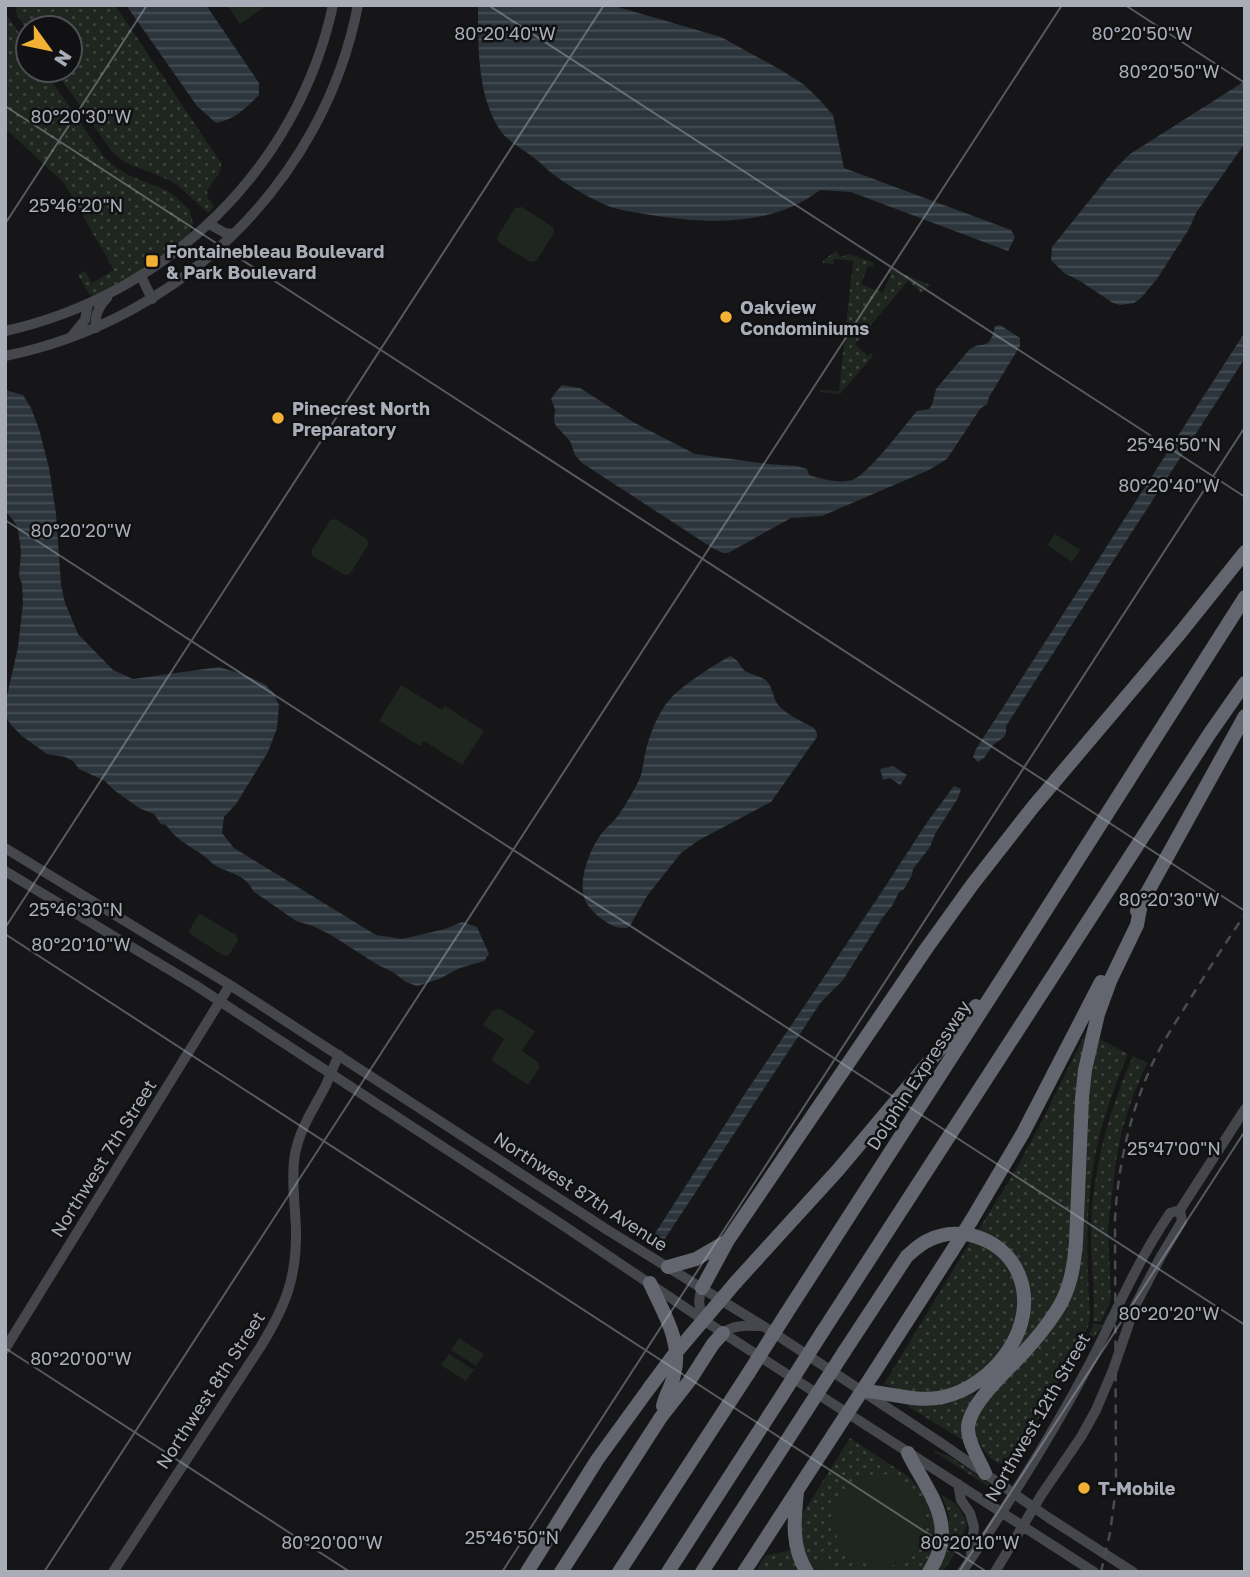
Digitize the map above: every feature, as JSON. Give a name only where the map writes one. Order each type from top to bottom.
[{"type":"highway","points":[[702,1287],[728,1240],[972,885],[1033,807],[1148,672],[1245,552]]},
{"type":"highway","name":"Dolphin Expressway","points":[[619,1572],[1245,597]]},
{"type":"highway","points":[[668,1572],[1210,733],[1245,683]]},
{"type":"highway","points":[[744,1572],[999,1175],[1035,1112],[1141,904],[1245,716]]},
{"type":"highway","points":[[985,1473],[970,1439],[968,1426],[971,1414],[984,1395],[1041,1334],[1057,1312],[1069,1283],[1076,1242],[1085,1070],[1098,1014],[1110,981],[1137,925],[1141,904]]},
{"type":"highway","points":[[527,1572],[591,1469],[649,1387],[736,1282],[838,1170],[1009,968]]},
{"type":"highway","points":[[702,1572],[907,1256],[929,1240],[957,1233],[988,1241],[1001,1250],[1020,1276],[1023,1295],[1018,1330],[1005,1356],[984,1377],[961,1391],[938,1398],[911,1399],[882,1392],[863,1391]]},
{"type":"highway","points":[[668,1267],[696,1259],[728,1240]]},
{"type":"highway","points":[[650,1283],[671,1327],[677,1352],[675,1374],[664,1400],[661,1417]]},
{"type":"highway","points":[[561,1572],[661,1417],[723,1333]]},
{"type":"highway","points":[[908,1453],[934,1498],[940,1515],[941,1543],[929,1572]]},
{"type":"highway","points":[[798,1488],[795,1539],[807,1572]]},
{"type":"main road","points":[[5,331],[52,318],[111,293],[179,250],[230,204],[254,175],[288,123],[314,68],[332,5]]},
{"type":"main road","points":[[5,356],[71,338],[152,299],[196,268],[234,234],[270,195],[315,126],[342,64],[358,5]]},
{"type":"main road","points":[[209,224],[225,233],[234,234]]},
{"type":"main road","points":[[141,276],[152,299]]},
{"type":"main road","points":[[96,328],[94,320],[97,312],[111,293]]},
{"type":"main road","points":[[71,338],[85,320],[88,304]]},
{"type":"main road","name":"Northwest 87th Avenue","points":[[5,848],[230,985],[609,1231],[763,1326],[1133,1572]]},
{"type":"main road","points":[[5,871],[195,985],[723,1333],[1094,1572]]},
{"type":"main road","name":"Northwest 7th Street","points":[[5,1349],[230,985]]},
{"type":"main road","name":"Northwest 8th Street","points":[[113,1572],[283,1308],[294,1265],[295,1154],[308,1117],[339,1055]]},
{"type":"main road","name":"Northwest 12th Street","points":[[962,1572],[1002,1512],[1083,1377],[1150,1245],[1170,1213],[1180,1210],[1245,1110]]},
{"type":"main road","name":"Northwest 12th Street","points":[[995,1572],[1096,1410],[1141,1292],[1182,1221],[1180,1210]]},
{"type":"main road","points":[[702,1287],[699,1303],[708,1323]]},
{"type":"main road","points":[[723,1333],[738,1326],[763,1326]]},
{"type":"main road","points":[[958,1484],[961,1500],[970,1513],[974,1527],[969,1561]]},
{"type":"shaded area","points":[[15,5],[115,5],[221,163],[219,174],[207,191],[214,207],[208,213],[176,184],[126,163],[112,152],[65,84],[84,84],[84,14],[17,14]]},
{"type":"shaded area","points":[[126,5],[206,5],[259,83],[259,95],[234,116],[216,123],[197,106]]},
{"type":"shaded area","points":[[227,5],[267,5],[240,24]]},
{"type":"shaded area","points":[[478,5],[611,5],[721,37],[781,70],[803,84],[818,98],[833,115],[844,168],[1011,230],[1015,237],[1008,251],[851,192],[820,190],[780,211],[736,220],[690,220],[622,210],[607,205],[559,179],[500,130],[487,102],[480,69]]},
{"type":"shaded area","points":[[5,12],[14,26],[14,84],[54,84],[104,157],[128,175],[168,191],[189,209],[193,223],[189,235],[139,273],[93,296],[89,294],[78,275],[85,271],[92,283],[114,270],[64,183],[5,128]]},
{"type":"shaded area","points":[[1245,81],[1245,143],[1196,213],[1189,229],[1157,279],[1141,298],[1134,303],[1113,303],[1064,273],[1051,260],[1052,247],[1130,154]]},
{"type":"shaded area","points":[[522,207],[553,227],[554,233],[536,261],[531,262],[498,242],[497,237],[515,208]]},
{"type":"shaded area","points":[[837,251],[840,257],[850,254],[874,263],[873,267],[868,266],[861,284],[883,293],[891,274],[887,272],[889,268],[930,285],[922,293],[908,281],[855,344],[868,356],[873,356],[840,394],[820,392],[839,391],[853,261],[834,259],[833,264],[823,263],[823,260]]},
{"type":"shaded area","points":[[1000,325],[1020,338],[1020,346],[987,404],[980,409],[947,459],[929,470],[822,516],[791,518],[728,553],[714,549],[582,463],[575,455],[570,441],[554,421],[555,409],[551,399],[556,392],[562,385],[580,388],[633,422],[695,454],[797,466],[807,469],[809,475],[814,477],[852,480],[886,449],[917,411],[929,409],[936,389],[969,350],[988,343],[995,326]]},
{"type":"shaded area","points":[[1245,332],[1245,358],[1006,726],[1004,737],[978,762],[973,757],[976,749]]},
{"type":"shaded area","points":[[5,390],[23,395],[39,429],[49,468],[56,514],[61,585],[65,603],[78,634],[113,670],[133,679],[219,667],[264,684],[273,692],[279,705],[277,728],[268,752],[236,804],[224,817],[222,833],[234,848],[376,935],[402,939],[445,929],[462,922],[477,927],[489,954],[484,961],[417,986],[406,982],[331,935],[296,921],[253,891],[243,879],[218,867],[182,841],[166,825],[161,824],[154,814],[139,808],[105,781],[79,769],[73,761],[47,754],[12,726],[5,716],[5,705],[18,647],[23,604],[19,576],[21,552],[18,529],[5,511]]},
{"type":"shaded area","points":[[336,519],[367,539],[368,545],[350,574],[345,575],[312,556],[312,550],[330,520]]},
{"type":"shaded area","points":[[1055,534],[1080,550],[1072,562],[1047,545]]},
{"type":"shaded area","points":[[730,656],[736,659],[745,671],[767,681],[778,705],[788,714],[814,728],[817,737],[771,802],[699,840],[681,853],[647,896],[631,924],[627,928],[611,925],[591,909],[584,896],[583,879],[591,852],[601,834],[620,813],[637,784],[651,733],[669,700],[690,682]]},
{"type":"shaded area","points":[[401,685],[442,710],[445,706],[484,731],[462,765],[424,741],[420,746],[379,721]]},
{"type":"shaded area","points":[[893,766],[907,775],[900,785],[890,778],[883,780],[880,769]]},
{"type":"shaded area","points":[[954,786],[961,789],[958,798],[935,834],[930,847],[913,869],[904,889],[899,892],[843,980],[821,1002],[664,1240],[657,1240],[654,1235],[748,1089]]},
{"type":"shaded area","points":[[198,915],[236,935],[238,940],[229,955],[224,956],[190,934]]},
{"type":"shaded area","points":[[500,1009],[535,1031],[522,1051],[538,1062],[539,1068],[528,1085],[491,1060],[504,1039],[483,1025],[493,1010]]},
{"type":"shaded area","points":[[1089,1026],[1073,1247],[1058,1299],[1020,1351],[1015,1347],[1024,1276],[977,1232],[1014,1173]]},
{"type":"shaded area","points":[[1096,1037],[1128,1054],[1107,1110],[1090,1186],[1088,1327],[1018,1451],[1009,1461],[1000,1463],[991,1459],[976,1436],[973,1436],[974,1417],[1070,1294],[1087,1099]]},
{"type":"shaded area","points":[[1133,1056],[1147,1063],[1122,1130],[1116,1161],[1108,1227],[1111,1300],[1101,1322],[1093,1321],[1091,1234],[1094,1188],[1109,1121]]},
{"type":"shaded area","points":[[972,1239],[984,1244],[1011,1268],[1019,1294],[1015,1323],[1004,1350],[973,1379],[938,1393],[903,1390],[884,1384]]},
{"type":"shaded area","points":[[1108,1314],[1105,1323],[1080,1354],[1021,1456],[1093,1323],[1102,1325]]},
{"type":"shaded area","points":[[459,1338],[484,1354],[476,1366],[451,1350]]},
{"type":"shaded area","points":[[449,1354],[474,1370],[466,1381],[441,1365]]},
{"type":"shaded area","points":[[973,1391],[974,1396],[967,1411],[961,1439],[908,1404]]},
{"type":"shaded area","points":[[850,1438],[909,1477],[933,1504],[936,1544],[923,1572],[834,1572],[826,1553],[816,1569],[818,1572],[813,1572],[802,1548],[800,1531],[803,1513]],"holes":[[[850,1485],[922,1500],[926,1526],[921,1537],[906,1557],[890,1566],[834,1526],[838,1504]]]},
{"type":"shaded area","points":[[936,1451],[949,1456],[991,1485],[989,1487]]},
{"type":"shaded area","points":[[880,1474],[898,1477],[913,1487],[923,1502],[926,1520],[923,1538],[913,1553],[898,1563],[880,1566],[862,1563],[847,1553],[837,1538],[834,1520],[837,1502],[847,1487],[862,1477]]},
{"type":"shaded area","points":[[942,1495],[956,1504],[967,1525],[943,1572],[935,1572],[949,1525]]},
{"type":"shaded area","points":[[791,1550],[800,1572],[755,1572],[765,1556]]},
{"type":"shaded area","points":[[823,1550],[834,1572],[818,1572],[815,1563]]},
{"type":"railway","points":[[1101,1572],[1116,1488],[1115,1219],[1126,1142],[1136,1105],[1158,1052],[1245,914]]},
{"type":"place","name":"Fontainebleau Boulevard & Park Boulevard","points":[[152,261]]},
{"type":"place","name":"Oakview Condominiums","points":[[726,317]]},
{"type":"place","name":"Pinecrest North Preparatory","points":[[278,418]]},
{"type":"place","name":"T-Mobile","points":[[1084,1488]]}]
